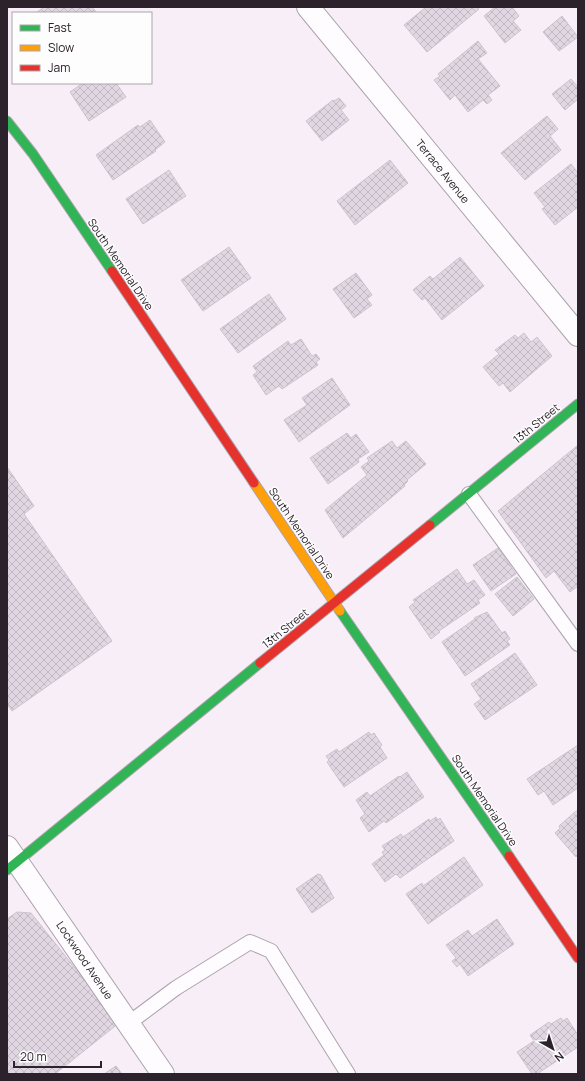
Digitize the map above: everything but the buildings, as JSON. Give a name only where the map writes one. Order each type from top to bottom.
[{"type":"main road","name":"South Memorial Drive","points":[[7,121],[33,154],[335,602],[578,958]]},
{"type":"main road","name":"13th Street","points":[[10,860],[335,602],[578,404]]},
{"type":"street","name":"Terrace Avenue","points":[[308,7],[578,335]]},
{"type":"street","name":"Lockwood Avenue","points":[[10,860],[129,1023],[163,1074]]},
{"type":"lane","points":[[468,494],[578,644]]},
{"type":"lane","points":[[129,1023],[176,988],[250,942],[271,951],[348,1074]]},
{"type":"traffic: fast","points":[[7,121],[33,154],[112,271]]},
{"type":"traffic: fast","points":[[430,525],[578,404]]},
{"type":"traffic: fast","points":[[340,611],[509,856]]},
{"type":"traffic: fast","points":[[7,870],[260,663]]},
{"type":"traffic: slow","points":[[254,483],[340,611]]},
{"type":"traffic: jam","points":[[112,271],[254,483]]},
{"type":"traffic: jam","points":[[260,663],[430,525]]},
{"type":"traffic: jam","points":[[509,856],[578,958]]}]
